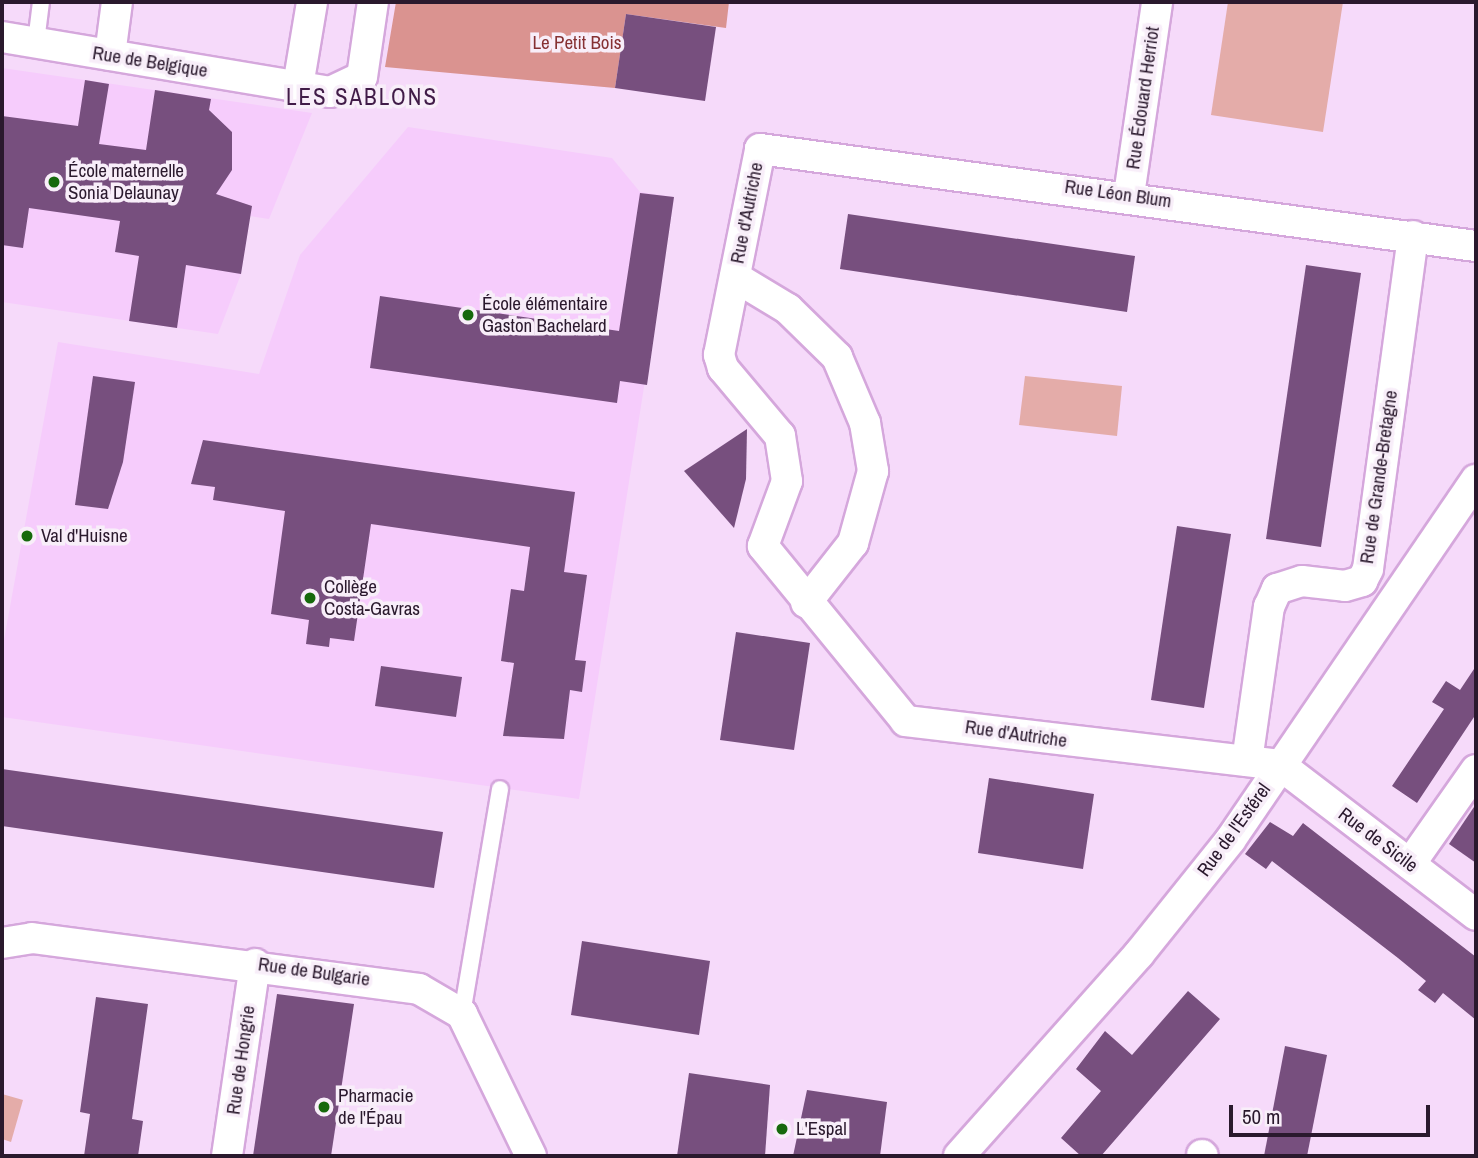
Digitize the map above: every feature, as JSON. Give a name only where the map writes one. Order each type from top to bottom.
[{"type":"street","points":[[110,55],[117,2]]},
{"type":"street","points":[[298,86],[312,2]]},
{"type":"street","name":"Rue de Belgique","points":[[2,37],[330,92],[362,77],[373,2]]},
{"type":"street","name":"Rue Édouard Herriot","points":[[1129,195],[1157,2]]},
{"type":"street","name":"Rue Léon Blum","points":[[760,149],[1129,195],[1476,246]]},
{"type":"street","name":"Rue d'Autriche","points":[[760,149],[719,355],[723,368],[780,436],[787,481],[763,546],[806,603],[906,721],[1280,765]]},
{"type":"street","name":"Rue de Grande-Bretagne","points":[[1247,761],[1269,607],[1277,589],[1302,581],[1345,586],[1362,581],[1368,569],[1413,236]]},
{"type":"street","name":"Rue d'Autriche","points":[[735,277],[788,309],[837,358],[865,423],[873,471],[853,543],[806,603]]},
{"type":"street","name":"Rue de l'Estérel","points":[[959,1156],[1185,898],[1476,480]]},
{"type":"street","name":"Rue de Sicile","points":[[1280,765],[1476,915]]},
{"type":"street","points":[[1410,864],[1476,770]]},
{"type":"street","name":"Rue de Bulgarie","points":[[2,943],[32,937],[255,964],[419,989],[469,1026]]},
{"type":"street","name":"Rue de Hongrie","points":[[227,1156],[255,964]]},
{"type":"street","points":[[469,1026],[531,1156]]},
{"type":"lane","points":[[36,43],[41,2]]},
{"type":"lane","points":[[469,1026],[500,789]]},
{"type":"shaded area","points":[[1228,2],[1343,2],[1323,132],[1211,115]]},
{"type":"shaded area","points":[[2,68],[312,113],[269,219],[250,216],[241,274],[218,334],[2,302]]},
{"type":"shaded area","name":"Collège Costa-Gavras","points":[[408,127],[612,158],[640,192],[674,197],[579,799],[2,717],[2,651],[58,342],[259,374],[300,255]]},
{"type":"shaded area","points":[[1025,376],[1122,386],[1117,436],[1019,425]]},
{"type":"shaded area","points":[[2,1094],[23,1100],[11,1142],[2,1139]]},
{"type":"green space","name":"Le Petit Bois","points":[[396,2],[729,2],[726,28],[626,14],[615,88],[385,67]]},
{"type":"building","points":[[626,14],[716,27],[705,101],[615,88]]},
{"type":"building","points":[[85,80],[109,84],[99,144],[146,150],[155,90],[211,99],[209,110],[232,132],[232,170],[216,194],[252,206],[241,274],[186,265],[177,328],[129,321],[139,256],[115,252],[120,221],[29,208],[23,248],[2,245],[2,116],[78,126]]},
{"type":"building","points":[[640,193],[674,197],[647,385],[620,381],[617,403],[370,368],[380,296],[619,331]]},
{"type":"building","points":[[848,214],[1135,256],[1127,312],[840,269]]},
{"type":"building","points":[[1306,265],[1361,273],[1321,547],[1266,539]]},
{"type":"building","points":[[93,376],[135,382],[123,462],[108,509],[75,505]]},
{"type":"building","points":[[747,429],[746,479],[734,528],[684,471]]},
{"type":"building","points":[[203,440],[575,492],[564,572],[587,575],[575,660],[586,661],[582,692],[570,690],[564,739],[503,736],[514,663],[501,661],[511,589],[524,591],[530,547],[371,524],[354,641],[330,638],[329,647],[306,644],[309,620],[271,614],[285,511],[213,500],[215,487],[191,484]]},
{"type":"building","points":[[1177,526],[1231,534],[1204,708],[1151,700]]},
{"type":"building","points":[[736,632],[810,643],[794,750],[720,740]]},
{"type":"building","points":[[381,666],[462,677],[456,717],[375,706]]},
{"type":"building","points":[[1476,666],[1476,714],[1417,803],[1392,786],[1444,709],[1432,702],[1446,681],[1460,690]]},
{"type":"building","points":[[2,769],[443,832],[434,888],[2,826]]},
{"type":"building","points":[[989,778],[1094,794],[1083,869],[978,853]]},
{"type":"building","points":[[1476,804],[1476,863],[1449,844]]},
{"type":"building","points":[[1270,822],[1293,836],[1303,823],[1476,957],[1476,1020],[1443,993],[1435,1003],[1418,990],[1426,981],[1398,958],[1272,861],[1266,869],[1245,854]]},
{"type":"building","points":[[582,941],[710,961],[699,1035],[571,1015]]},
{"type":"building","points":[[1188,991],[1220,1019],[1101,1156],[1081,1156],[1061,1138],[1101,1091],[1076,1069],[1105,1031],[1132,1055]]},
{"type":"building","points":[[277,994],[354,1004],[331,1156],[253,1156]]},
{"type":"building","points":[[96,997],[148,1004],[132,1119],[143,1121],[138,1156],[84,1156],[90,1114],[80,1112]]},
{"type":"building","points":[[1285,1046],[1327,1055],[1307,1156],[1264,1156]]},
{"type":"building","points":[[689,1073],[770,1085],[765,1156],[677,1156]]},
{"type":"building","points":[[807,1090],[887,1102],[880,1156],[793,1156]]},
{"type":"place","name":"École maternelle Sonia Delaunay","points":[[54,182]]},
{"type":"place","name":"École élémentaire Gaston Bachelard","points":[[468,315]]},
{"type":"place","name":"Val d'Huisne","points":[[27,536]]},
{"type":"place","name":"Collège Costa-Gavras","points":[[310,598]]},
{"type":"place","name":"Pharmacie de l'Épau","points":[[324,1107]]},
{"type":"place","name":"L'Espal","points":[[782,1129]]},
{"type":"district","name":"LES SABLONS","points":[[362,97]]}]
